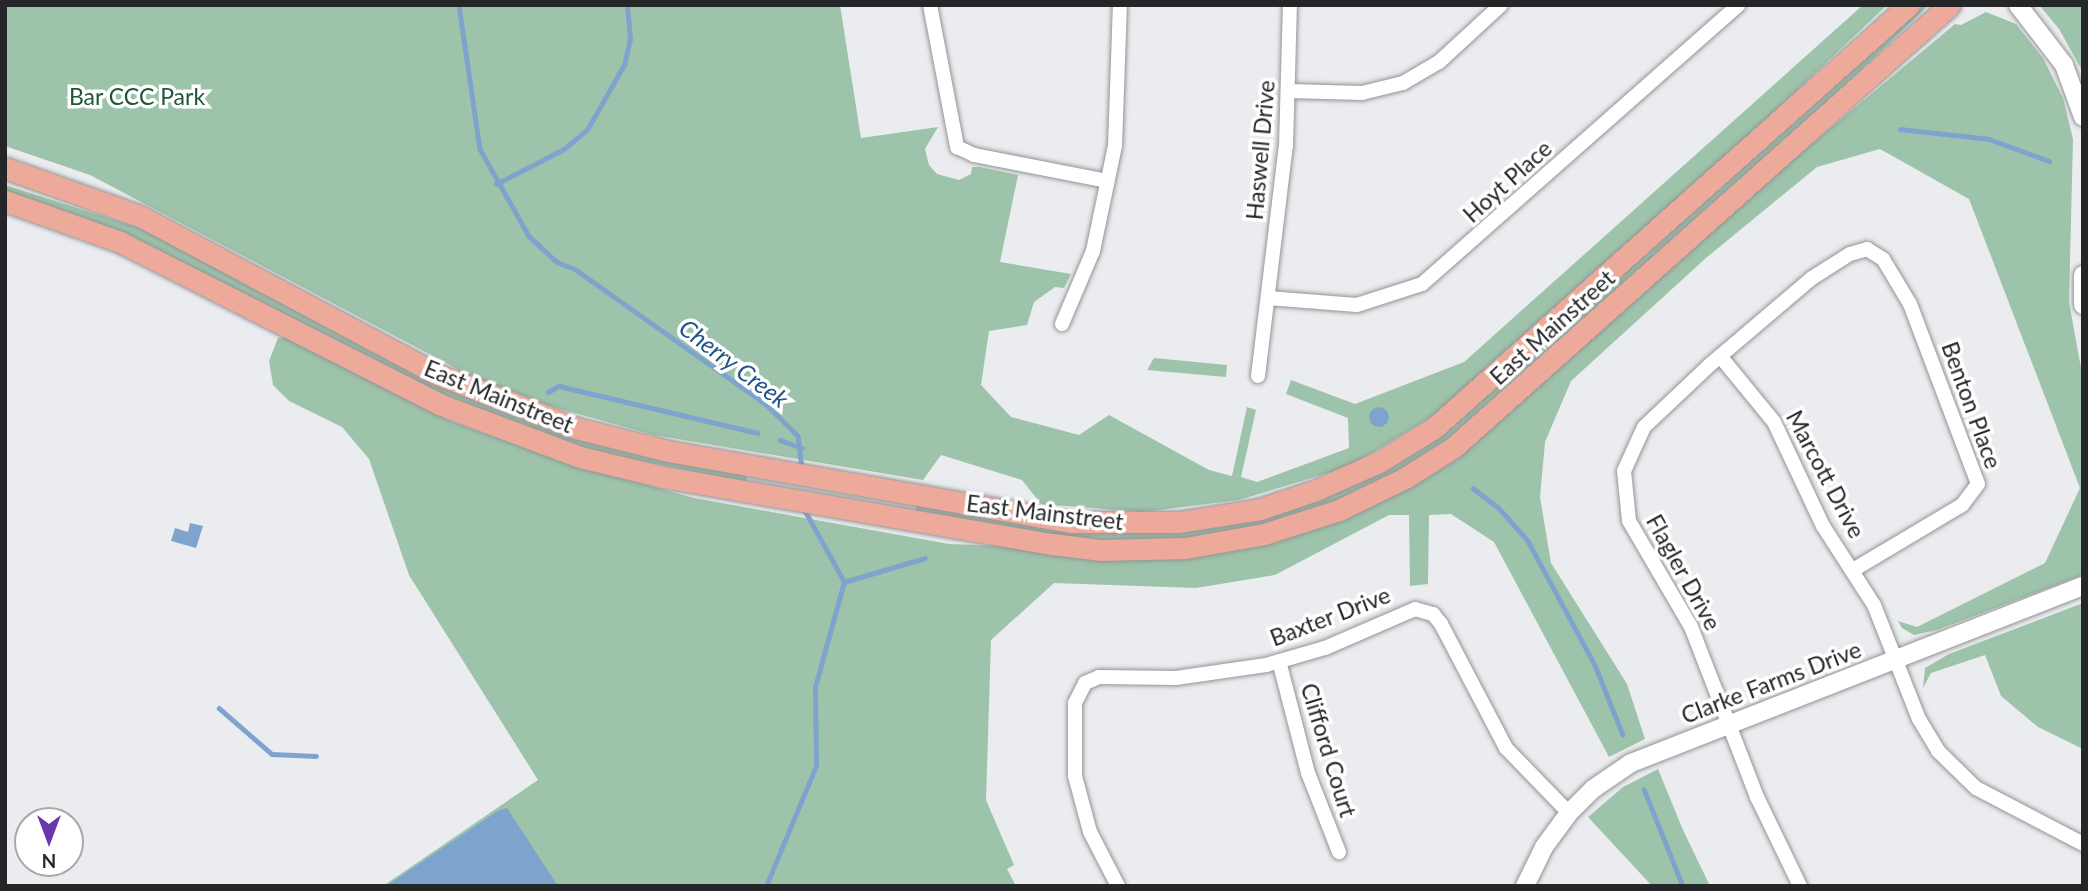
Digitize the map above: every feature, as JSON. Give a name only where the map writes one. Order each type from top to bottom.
[{"type":"main road","name":"East Mainstreet","points":[[5,168],[140,216],[437,374],[499,401],[624,442],[1072,522],[1150,524],[1260,509],[1367,468],[1459,408],[1909,5]]},
{"type":"main road","name":"East Mainstreet","points":[[5,201],[156,258],[424,397],[503,431],[631,470],[1074,547],[1175,548],[1297,525],[1381,491],[1439,457],[1497,411],[1950,5]]},
{"type":"street","points":[[930,5],[957,147],[974,155],[1108,181]]},
{"type":"street","points":[[1062,324],[1093,251],[1108,181],[1119,113],[1120,5]]},
{"type":"street","name":"Haswell Drive","points":[[1258,376],[1289,91],[1290,5]]},
{"type":"street","points":[[1289,91],[1362,93],[1403,83],[1439,62],[1501,5]]},
{"type":"street","name":"Hoyt Place","points":[[1268,298],[1357,305],[1422,284],[1738,5]]},
{"type":"street","points":[[2018,5],[2064,65],[2083,117]]},
{"type":"street","name":"Flagler Drive","points":[[1800,886],[1757,797],[1691,627],[1629,521],[1623,485],[1629,452],[1644,426],[1720,356],[1812,278],[1850,254],[1867,249]]},
{"type":"street","name":"Benton Place","points":[[1853,570],[1962,505],[1978,484],[1910,304],[1883,259],[1867,249]]},
{"type":"street","points":[[2083,275],[2083,305]]},
{"type":"street","name":"Marcott Drive","points":[[1720,356],[1766,409],[1822,526],[1874,605],[1926,733],[1955,772],[1990,796],[2083,844]]},
{"type":"street","name":"Clarke Farms Drive","points":[[1525,886],[1544,846],[1569,813],[1593,789],[1631,763],[2083,586]]},
{"type":"street","name":"Baxter Drive","points":[[1118,886],[1090,832],[1077,788],[1075,703],[1086,683],[1099,677],[1201,676],[1279,661],[1343,641],[1408,611],[1433,614],[1512,756],[1569,813]]},
{"type":"street","name":"Clifford Court","points":[[1279,661],[1308,773],[1339,852]]},
{"type":"green space","name":"Bar CCC Park","points":[[5,5],[840,5],[861,138],[938,127],[925,149],[929,165],[937,174],[959,180],[971,174],[972,167],[980,167],[1018,175],[1000,262],[1071,274],[1064,288],[1055,287],[1034,302],[1027,325],[989,331],[981,385],[1011,417],[1079,435],[1109,415],[1209,470],[1232,476],[1247,407],[1256,410],[1241,477],[1257,482],[1349,448],[1348,418],[1286,394],[1291,380],[1355,404],[1464,362],[1863,5],[1887,5],[1754,131],[1441,411],[1348,467],[1239,500],[1142,512],[1041,504],[1022,480],[941,455],[923,480],[654,435],[550,406],[467,374],[90,175],[5,146]]},
{"type":"green space","points":[[1923,5],[1929,5],[1840,90],[1448,439],[1392,475],[1332,503],[1269,524],[1176,541],[1077,541],[916,512],[916,505],[1087,532],[1175,532],[1294,508],[1384,469],[1460,420]]},
{"type":"green space","points":[[2039,5],[2083,5],[2083,72],[2059,29]]},
{"type":"green space","points":[[1986,12],[2016,24],[2043,58],[2063,98],[2073,139],[2069,302],[2083,379],[2083,575],[1937,630],[1914,635],[1902,628],[1898,621],[1917,627],[2045,563],[2080,488],[1969,199],[1880,149],[1817,167],[1706,258],[1571,381],[1545,442],[1540,497],[1551,563],[1627,684],[1645,739],[1609,757],[1494,542],[1451,514],[1429,515],[1428,584],[1410,586],[1409,515],[1389,515],[1275,575],[1196,588],[1054,583],[991,640],[986,800],[1014,865],[1007,869],[1016,886],[383,886],[538,780],[409,575],[369,459],[342,427],[289,401],[273,385],[269,361],[278,338],[291,337],[450,421],[561,461],[694,498],[949,544],[1001,546],[1088,559],[1154,560],[1234,550],[1336,521],[1468,447],[1772,177],[1955,24],[1961,25]]},
{"type":"green space","points":[[5,185],[149,231],[403,366],[492,408],[557,431],[746,474],[747,482],[591,451],[457,403],[149,245],[5,192]]},
{"type":"green space","points":[[1154,358],[1227,365],[1226,377],[1147,370]]},
{"type":"green space","points":[[2083,603],[2083,749],[2038,727],[2001,696],[1985,655],[1931,673],[1923,688],[1925,668],[1949,654]]},
{"type":"green space","points":[[1658,769],[1710,886],[1652,886],[1588,817],[1623,787]]},
{"type":"water","points":[[1379,407],[1386,410],[1389,417],[1386,424],[1379,427],[1372,424],[1369,417],[1372,410]]},
{"type":"water","points":[[190,523],[203,526],[196,548],[171,541],[175,528],[188,532]]},
{"type":"water","points":[[507,808],[558,886],[386,886],[499,810]]},
{"type":"waterway","name":"Cherry Creek","points":[[459,5],[480,149],[529,236],[557,262],[575,269],[766,404],[798,436],[802,468]]},
{"type":"waterway","points":[[496,184],[564,149],[587,130],[624,65],[630,39],[627,5]]},
{"type":"waterway","points":[[1900,129],[1989,139],[2049,161]]},
{"type":"waterway","points":[[548,392],[559,386],[758,433]]},
{"type":"waterway","points":[[780,440],[802,448]]},
{"type":"waterway","points":[[1473,488],[1499,508],[1528,541],[1595,665],[1623,735]]},
{"type":"waterway","name":"Cherry Creek","points":[[766,886],[816,766],[815,687],[844,582],[803,508]]},
{"type":"waterway","points":[[844,582],[925,558]]},
{"type":"waterway","points":[[219,708],[272,754],[316,756]]},
{"type":"waterway","points":[[1644,789],[1683,886]]}]
